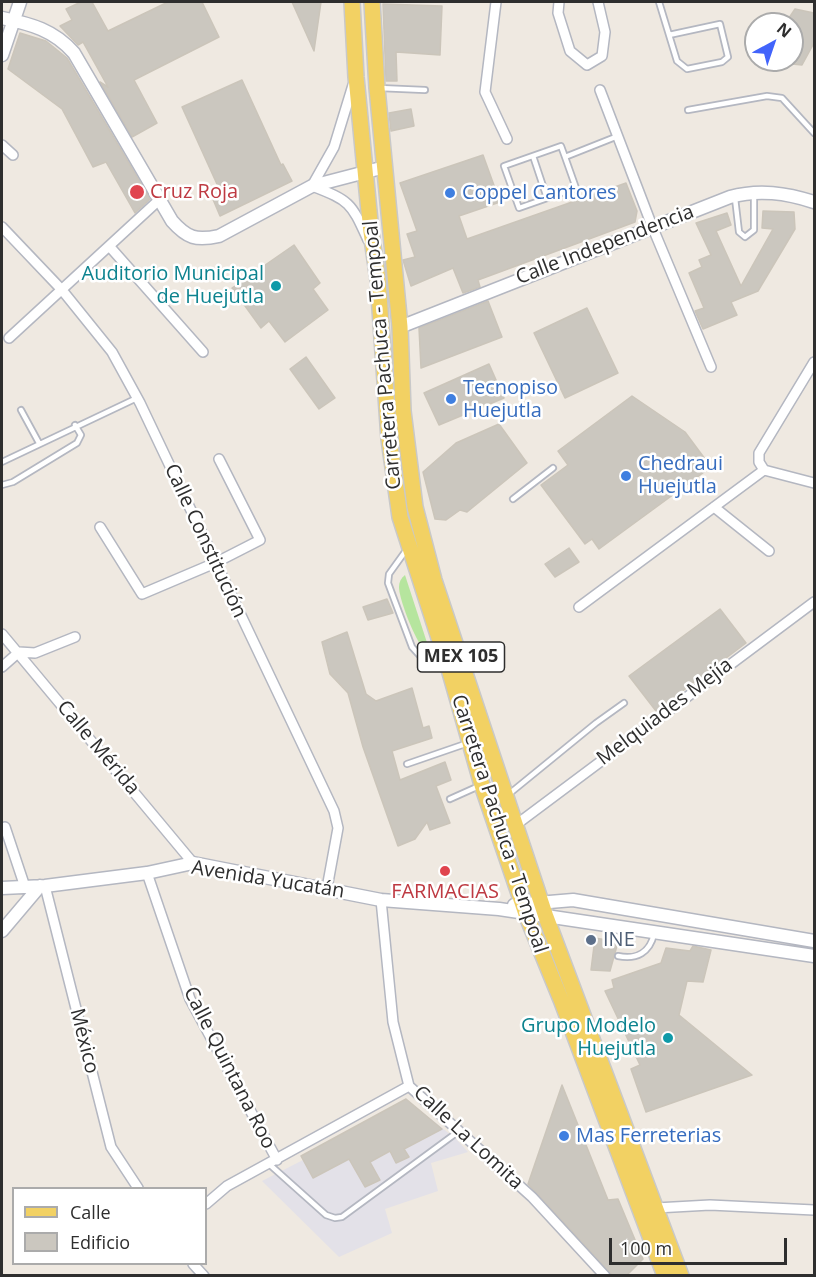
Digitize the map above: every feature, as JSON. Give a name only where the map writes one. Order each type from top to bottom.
[{"type":"main road","points":[[352,6],[373,5]]},
{"type":"main road","name":"Carretera Pachuca - Tempoal","points":[[373,5],[376,88],[399,327],[409,473],[420,529],[456,668],[471,742],[483,788],[525,909],[656,1208],[681,1275]]},
{"type":"main road","name":"Carretera Pachuca - Tempoal","points":[[352,6],[356,77],[378,280],[393,476],[409,547],[517,824],[665,1275]]},
{"type":"main road","points":[[483,788],[505,790]]},
{"type":"street","points":[[2,55],[7,19],[20,2]]},
{"type":"street","points":[[495,2],[484,92],[507,139]]},
{"type":"street","points":[[559,2],[558,13],[570,51],[587,65],[602,56],[605,32],[598,2]]},
{"type":"street","points":[[7,19],[46,30],[62,40],[74,53],[159,200],[183,234],[191,238],[206,240],[219,236],[259,217],[312,186],[366,170],[385,167]]},
{"type":"street","points":[[312,186],[334,147],[356,77]]},
{"type":"street","points":[[600,90],[652,226],[711,367]]},
{"type":"street","points":[[2,145],[14,155]]},
{"type":"street","points":[[312,186],[341,198],[350,205],[373,250]]},
{"type":"street","name":"Calle Independencia","points":[[399,327],[735,195],[754,192],[797,196],[814,202]]},
{"type":"street","points":[[9,338],[159,200]]},
{"type":"street","name":"Calle Constitución","points":[[2,227],[62,290],[112,351],[137,398],[334,812],[338,828],[327,888]]},
{"type":"street","points":[[110,247],[203,352]]},
{"type":"street","points":[[762,466],[759,453],[814,362]]},
{"type":"street","points":[[100,527],[142,594],[215,563],[260,540],[219,459]]},
{"type":"street","points":[[762,466],[813,480]]},
{"type":"street","points":[[579,607],[714,507],[762,466]]},
{"type":"street","points":[[714,507],[769,551]]},
{"type":"street","name":"Melquiades Mejía","points":[[517,824],[814,602]]},
{"type":"street","name":"Calle Mérida","points":[[2,634],[194,863]]},
{"type":"street","points":[[2,667],[19,652],[35,653],[75,637]]},
{"type":"street","points":[[5,827],[25,887]]},
{"type":"street","name":"Avenida Yucatán","points":[[2,888],[42,886],[147,873],[194,863],[381,900],[525,909]]},
{"type":"street","name":"Calle Quintana Roo","points":[[147,873],[190,999],[273,1162]]},
{"type":"street","points":[[2,931],[42,886]]},
{"type":"street","name":"México","points":[[42,886],[111,1147],[137,1187]]},
{"type":"street","name":"Calle La Lomita","points":[[381,900],[393,1022],[410,1086],[532,1197],[600,1274]]},
{"type":"street","points":[[544,910],[573,900],[814,941]]},
{"type":"street","points":[[525,909],[544,910],[658,932],[814,956]]},
{"type":"street","points":[[658,932],[664,915]]},
{"type":"street","points":[[207,1202],[227,1186],[410,1086]]},
{"type":"street","points":[[656,1208],[710,1205],[814,1210]]},
{"type":"lane","points":[[659,2],[669,35],[678,61],[687,69],[722,62],[729,57],[720,24],[669,35]]},
{"type":"lane","points":[[376,88],[425,90]]},
{"type":"lane","points":[[688,110],[767,96],[782,98],[814,133]]},
{"type":"lane","points":[[565,157],[618,136]]},
{"type":"lane","points":[[561,146],[565,157],[576,188],[519,208],[504,166],[561,146]]},
{"type":"lane","points":[[533,156],[547,198]]},
{"type":"lane","points":[[735,195],[739,232],[745,237],[754,230],[754,192]]},
{"type":"lane","points":[[2,462],[75,425],[137,398]]},
{"type":"lane","points":[[21,410],[39,443]]},
{"type":"lane","points":[[2,485],[7,486],[77,442],[81,435],[75,425]]},
{"type":"lane","points":[[513,499],[553,468]]},
{"type":"lane","points":[[420,529],[389,574],[388,583],[412,647],[422,658],[456,668]]},
{"type":"lane","points":[[505,790],[624,703]]},
{"type":"lane","points":[[406,764],[471,742]]},
{"type":"lane","points":[[450,799],[483,788]]},
{"type":"lane","points":[[618,956],[635,957],[645,952],[658,932]]},
{"type":"lane","points":[[273,1162],[326,1215],[335,1218],[342,1217],[459,1131]]},
{"type":"shaded area","points":[[406,1099],[456,1139],[468,1152],[431,1163],[438,1191],[385,1209],[392,1233],[339,1257],[262,1181],[303,1160],[301,1156]]},
{"type":"green space","points":[[405,575],[432,658],[416,637],[402,603],[399,585]]},
{"type":"building","points":[[81,2],[92,2],[108,31],[168,2],[202,2],[219,37],[134,80],[157,123],[132,137],[100,82],[108,87],[83,42],[78,45],[60,26],[72,20],[66,9]]},
{"type":"building","points":[[292,2],[321,2],[314,51]]},
{"type":"building","points":[[383,4],[442,6],[440,55],[396,52],[397,81],[386,81]]},
{"type":"building","points":[[795,9],[814,13],[814,43],[804,61],[804,12],[793,12]]},
{"type":"building","points":[[20,33],[46,41],[67,58],[150,199],[135,213],[106,162],[93,167],[62,109],[8,69]]},
{"type":"building","points":[[242,80],[281,165],[283,164],[292,181],[220,216],[212,197],[221,193],[182,107]]},
{"type":"building","points":[[411,109],[414,126],[391,131],[389,113]]},
{"type":"building","points":[[483,155],[500,202],[459,216],[467,239],[626,183],[637,211],[635,222],[478,280],[480,287],[463,293],[453,268],[411,286],[403,260],[415,257],[407,234],[417,231],[400,183]]},
{"type":"building","points":[[763,211],[794,212],[795,229],[758,291],[731,302],[737,315],[703,329],[695,311],[704,308],[689,273],[702,267],[699,260],[711,255],[696,223],[727,213],[731,225],[716,231],[741,286],[773,229],[762,228]]},
{"type":"building","name":"Auditorio Municipal de Huejutla","points":[[294,245],[320,283],[313,289],[328,310],[285,342],[269,321],[261,328],[232,288]]},
{"type":"building","points":[[488,301],[502,337],[421,368],[419,328]]},
{"type":"building","points":[[587,308],[618,373],[565,398],[534,333]]},
{"type":"building","points":[[306,357],[335,398],[319,409],[290,369]]},
{"type":"building","points":[[489,364],[504,398],[439,425],[424,393]]},
{"type":"building","name":"Chedraui Huejutla","points":[[632,396],[685,432],[711,467],[599,549],[592,539],[585,544],[541,485],[568,465],[558,451]]},
{"type":"building","points":[[499,424],[527,463],[467,512],[460,510],[446,520],[435,519],[423,472],[456,443]]},
{"type":"building","points":[[569,548],[579,562],[555,577],[545,564]]},
{"type":"building","points":[[387,599],[393,613],[368,620],[363,607]]},
{"type":"building","points":[[720,609],[746,643],[656,711],[629,676]]},
{"type":"building","points":[[347,632],[366,694],[376,701],[412,688],[423,728],[429,726],[432,738],[392,751],[400,780],[445,762],[451,780],[436,786],[450,823],[430,830],[427,822],[415,839],[398,846],[363,747],[348,693],[330,674],[322,642]]},
{"type":"building","points":[[595,938],[618,942],[610,971],[591,970]]},
{"type":"building","name":"Grupo Modelo Huejutla","points":[[693,946],[711,950],[703,982],[687,981],[679,1015],[752,1075],[646,1112],[631,1069],[640,1065],[605,991],[614,988],[612,980],[661,963],[666,948],[690,951]]},
{"type":"building","name":"Mas Ferreterias","points":[[562,1085],[608,1200],[618,1199],[643,1259],[627,1275],[612,1275],[528,1184]]},
{"type":"building","points":[[406,1099],[442,1129],[404,1149],[409,1157],[396,1163],[390,1151],[370,1162],[380,1180],[365,1187],[349,1159],[313,1178],[301,1156]]},
{"type":"place","name":"Cruz Roja","points":[[137,192]]},
{"type":"place","name":"Coppel Cantores","points":[[450,193]]},
{"type":"place","name":"Auditorio Municipal de Huejutla","points":[[276,286]]},
{"type":"place","name":"Tecnopiso Huejutla","points":[[451,399]]},
{"type":"place","name":"Chedraui Huejutla","points":[[626,476]]},
{"type":"place","name":"FARMACIAS","points":[[445,871]]},
{"type":"place","name":"INE","points":[[591,940]]},
{"type":"place","name":"Grupo Modelo Huejutla","points":[[668,1038]]},
{"type":"place","name":"Mas Ferreterias","points":[[564,1136]]}]
